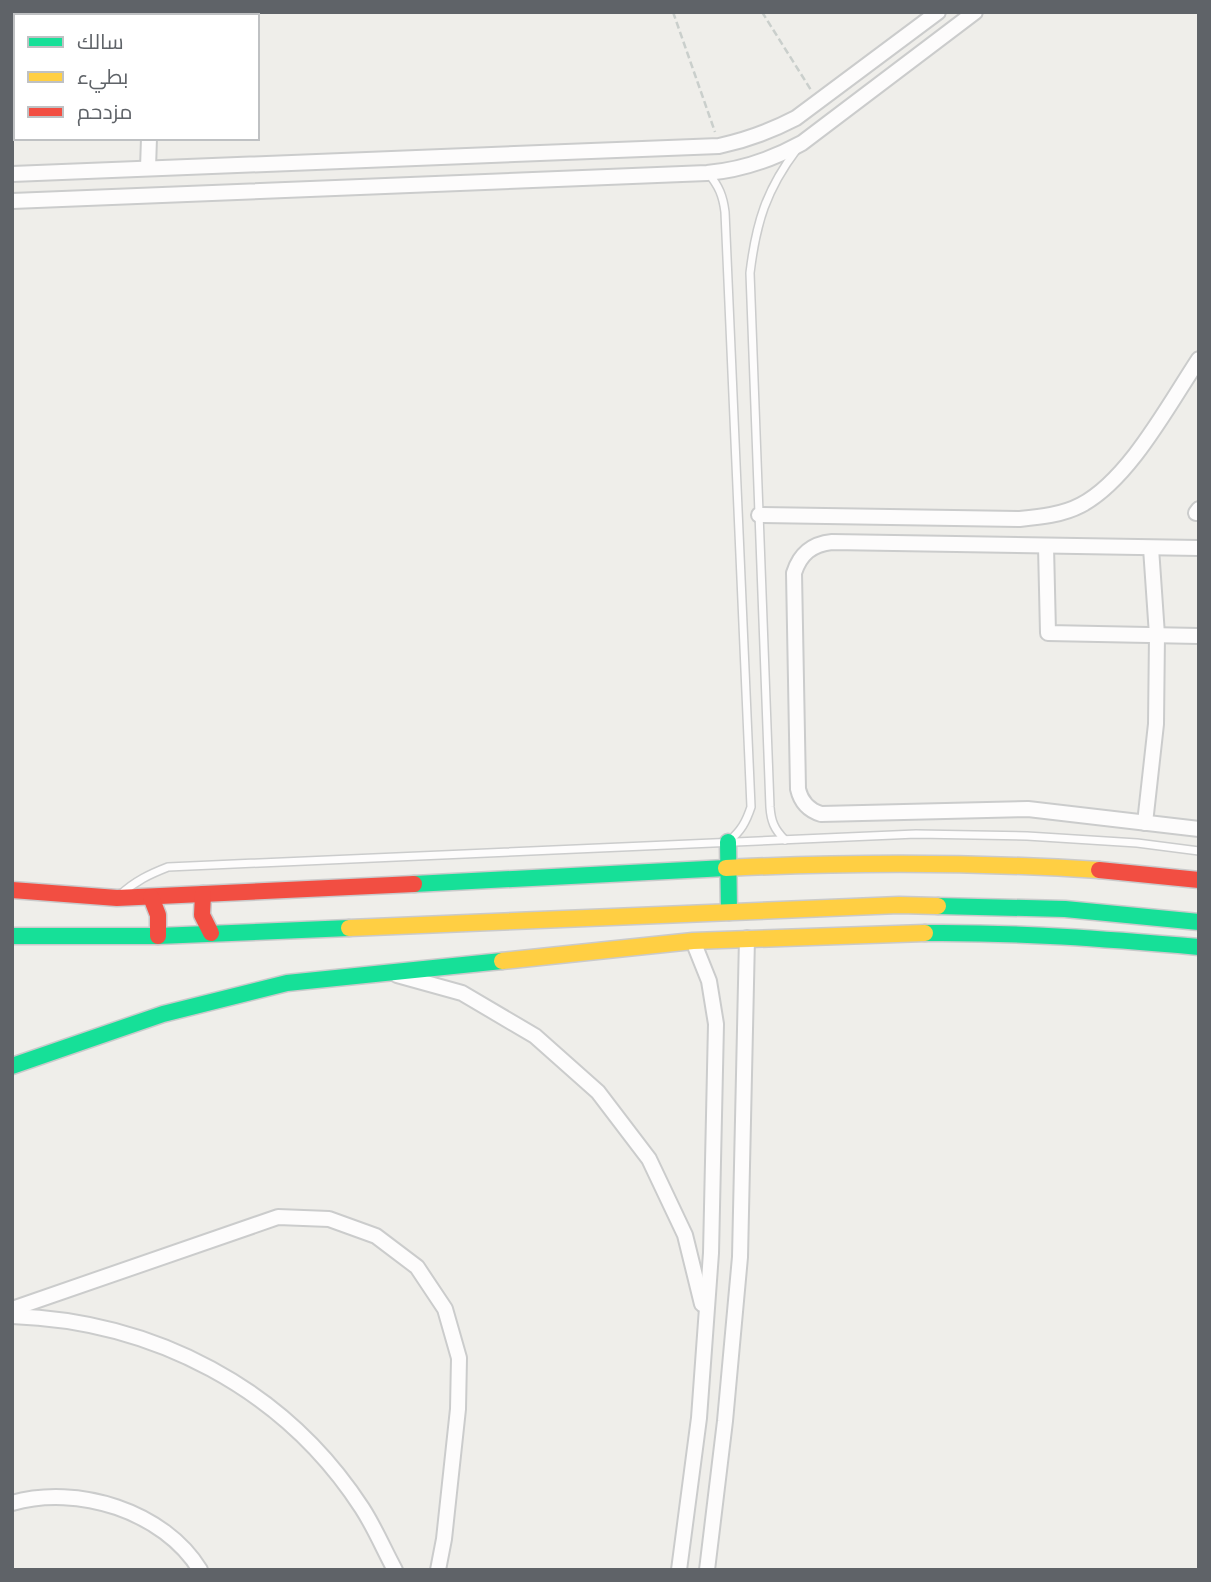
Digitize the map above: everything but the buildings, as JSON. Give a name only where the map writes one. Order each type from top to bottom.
[{"type":"street","points":[[179,14],[187,12]]},
{"type":"street","points":[[12,174],[719,146],[772,131],[796,118],[938,12]]},
{"type":"street","points":[[12,201],[707,173],[750,166],[777,157],[802,143],[975,12]]},
{"type":"street","points":[[896,44],[909,62]]},
{"type":"street","points":[[148,169],[149,140]]},
{"type":"street","points":[[759,515],[1018,519],[1051,516],[1081,506],[1107,488],[1129,464],[1199,359]]},
{"type":"street","points":[[1199,548],[832,542],[818,545],[805,553],[794,573],[799,795],[806,806],[821,814],[1028,809],[1199,829]]},
{"type":"street","points":[[1046,546],[1048,633],[1199,636]]},
{"type":"street","points":[[1145,823],[1156,724],[1157,635],[1151,548]]},
{"type":"street","points":[[729,842],[729,912]]},
{"type":"street","points":[[12,890],[117,898],[729,870],[826,863],[937,862],[1062,866],[1199,880]]},
{"type":"street","points":[[203,894],[202,915],[211,933]]},
{"type":"street","points":[[150,897],[158,915],[158,936]]},
{"type":"street","points":[[12,936],[158,936],[899,905],[1065,909],[1199,922]]},
{"type":"street","points":[[12,1066],[163,1014],[286,983],[693,941],[996,932],[1079,936],[1199,947]]},
{"type":"street","points":[[708,1570],[740,1257],[747,938]]},
{"type":"street","points":[[679,1570],[699,1418],[711,1253],[716,1024],[709,981],[693,941]]},
{"type":"street","points":[[388,972],[462,993],[535,1036],[598,1092],[649,1159],[670,1203],[685,1235],[705,1318]]},
{"type":"street","points":[[12,1309],[278,1217],[329,1219],[376,1236],[417,1267],[445,1309],[459,1358],[456,1420],[444,1539],[438,1570]]},
{"type":"street","points":[[12,1316],[50,1317],[105,1327],[159,1343],[210,1367],[257,1397],[315,1448],[362,1508],[395,1570]]},
{"type":"street","points":[[12,1503],[67,1496],[107,1503],[158,1527],[194,1560],[200,1570]]},
{"type":"lane","points":[[785,839],[776,831],[770,807],[750,273],[754,237],[764,203],[780,171],[802,143]]},
{"type":"lane","points":[[707,173],[717,184],[723,197],[725,212],[751,807],[747,821],[729,842]]},
{"type":"lane","points":[[117,898],[133,884],[168,867],[785,839],[916,834],[1027,836],[1137,843],[1199,851]]},
{"type":"path","points":[[673,12],[719,146]]},
{"type":"path","points":[[762,12],[818,102]]},
{"type":"traffic: fast","points":[[728,842],[729,912]]},
{"type":"traffic: fast","points":[[414,884],[726,868]]},
{"type":"traffic: fast","points":[[938,906],[1065,909],[1199,922]]},
{"type":"traffic: fast","points":[[12,936],[158,936],[349,928]]},
{"type":"traffic: fast","points":[[925,933],[1028,935],[1199,947]]},
{"type":"traffic: fast","points":[[12,1066],[163,1014],[287,983],[502,961]]},
{"type":"traffic: slow","points":[[726,868],[913,864],[1099,870]]},
{"type":"traffic: slow","points":[[349,928],[899,905],[938,906]]},
{"type":"traffic: slow","points":[[502,961],[693,941],[925,933]]},
{"type":"traffic: jam","points":[[1099,870],[1199,880]]},
{"type":"traffic: jam","points":[[12,890],[117,898],[414,884]]},
{"type":"traffic: jam","points":[[203,894],[202,915],[211,933]]},
{"type":"traffic: jam","points":[[151,897],[158,915],[158,936]]}]
